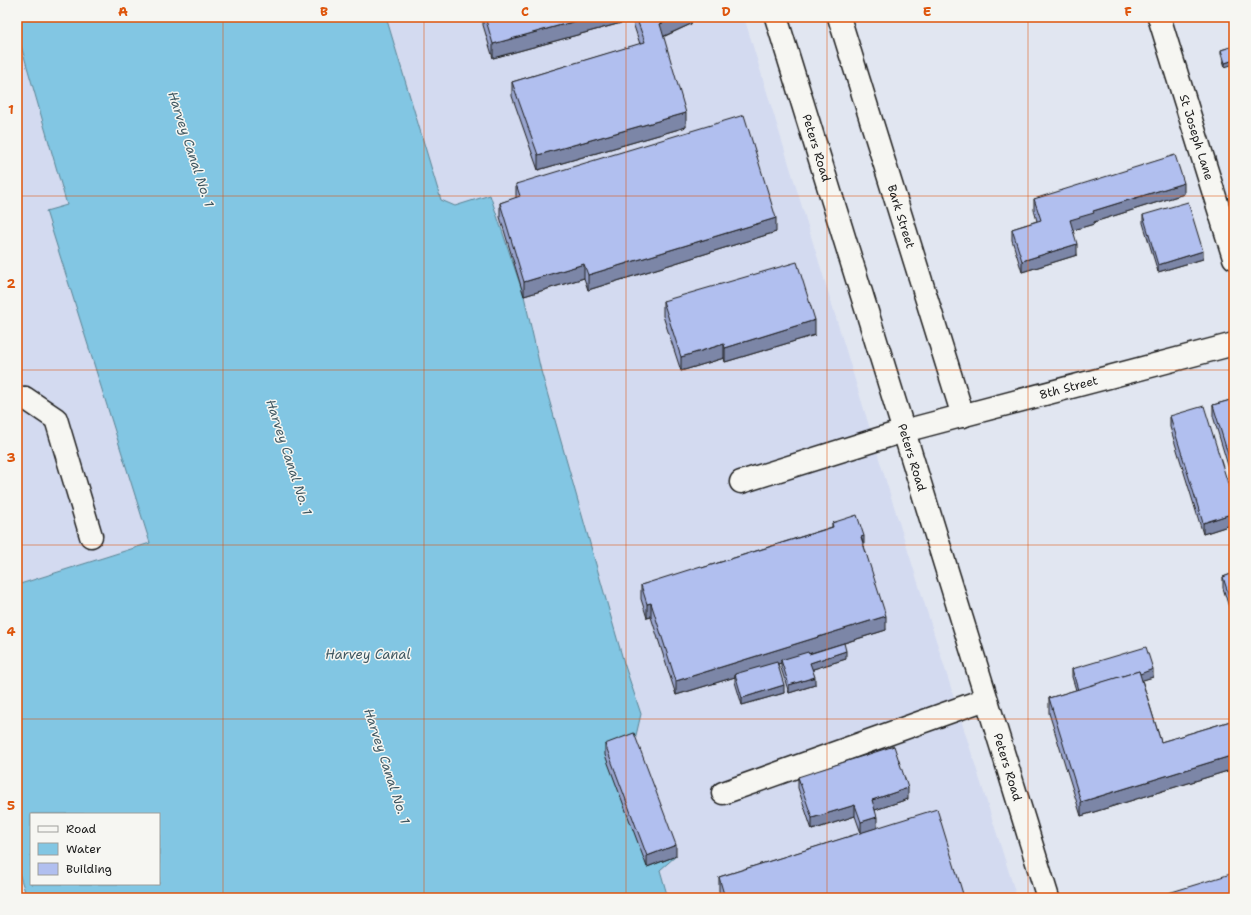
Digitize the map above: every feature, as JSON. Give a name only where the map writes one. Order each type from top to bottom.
[{"type":"street","name":"Peters Road","points":[[776,17],[1048,898]]},
{"type":"street","name":"Bark Street","points":[[839,17],[962,416]]},
{"type":"street","name":"St Joseph Lane","points":[[1160,17],[1234,258]]},
{"type":"street","name":"8th Street","points":[[741,482],[904,431],[1234,344]]},
{"type":"street","points":[[17,402],[26,398],[56,419],[91,536]]},
{"type":"street","points":[[723,793],[986,700]]},
{"type":"shaded area","points":[[386,17],[744,17],[881,465],[1017,898],[668,898],[660,870],[634,744],[641,714],[624,663],[541,371],[524,296],[455,206],[441,200]]},
{"type":"shaded area","points":[[17,32],[67,205],[47,211],[150,543],[17,585]]},
{"type":"water","name":"Harvey Canal","points":[[17,17],[386,17],[441,200],[455,206],[490,195],[524,296],[541,371],[624,663],[641,714],[634,744],[676,856],[660,870],[668,898],[27,898],[17,867],[17,585],[150,543],[46,211],[67,205],[17,32]]},
{"type":"building","points":[[485,17],[590,17],[493,44]]},
{"type":"building","points":[[636,17],[675,17],[660,24],[686,113],[538,155],[512,82],[645,42]]},
{"type":"building","points":[[1234,46],[1234,60],[1225,63],[1221,50]]},
{"type":"building","points":[[744,115],[776,218],[588,275],[584,264],[524,282],[500,203],[520,196],[516,184]]},
{"type":"building","points":[[1175,155],[1184,183],[1093,211],[1094,213],[1070,220],[1077,244],[1022,261],[1012,229],[1041,220],[1034,199]]},
{"type":"building","points":[[1188,202],[1203,251],[1158,265],[1143,215]]},
{"type":"building","points":[[797,262],[815,320],[725,348],[724,344],[681,357],[663,301]]},
{"type":"building","points":[[1234,399],[1234,474],[1213,405]]},
{"type":"building","points":[[1204,406],[1234,503],[1234,513],[1203,523],[1170,416]]},
{"type":"building","points":[[857,515],[864,536],[861,537],[886,616],[676,681],[651,603],[647,604],[641,585],[701,566],[702,568],[833,527],[832,523]]},
{"type":"building","points":[[1234,573],[1234,612],[1223,577]]},
{"type":"building","points":[[844,643],[846,651],[810,663],[815,677],[789,685],[781,660],[808,652],[809,654]]},
{"type":"building","points":[[1146,647],[1153,669],[1140,674],[1139,671],[1078,690],[1072,669]]},
{"type":"building","points":[[777,662],[784,685],[742,698],[735,674]]},
{"type":"building","points":[[1139,671],[1161,742],[1234,720],[1234,755],[1081,802],[1049,698]]},
{"type":"building","points":[[634,733],[676,845],[647,856],[605,744]]},
{"type":"building","points":[[894,746],[908,788],[872,800],[877,817],[861,822],[855,805],[812,818],[798,777]]},
{"type":"building","points":[[937,809],[963,894],[950,898],[725,898],[719,877]]},
{"type":"building","points":[[1234,873],[1234,898],[1152,898]]},
{"type":"water label","name":"Harvey Canal No. 1","points":[[191,149]]},
{"type":"water label","name":"Harvey Canal No. 1","points":[[289,457]]},
{"type":"water label","name":"Harvey Canal No. 1","points":[[387,766]]}]
